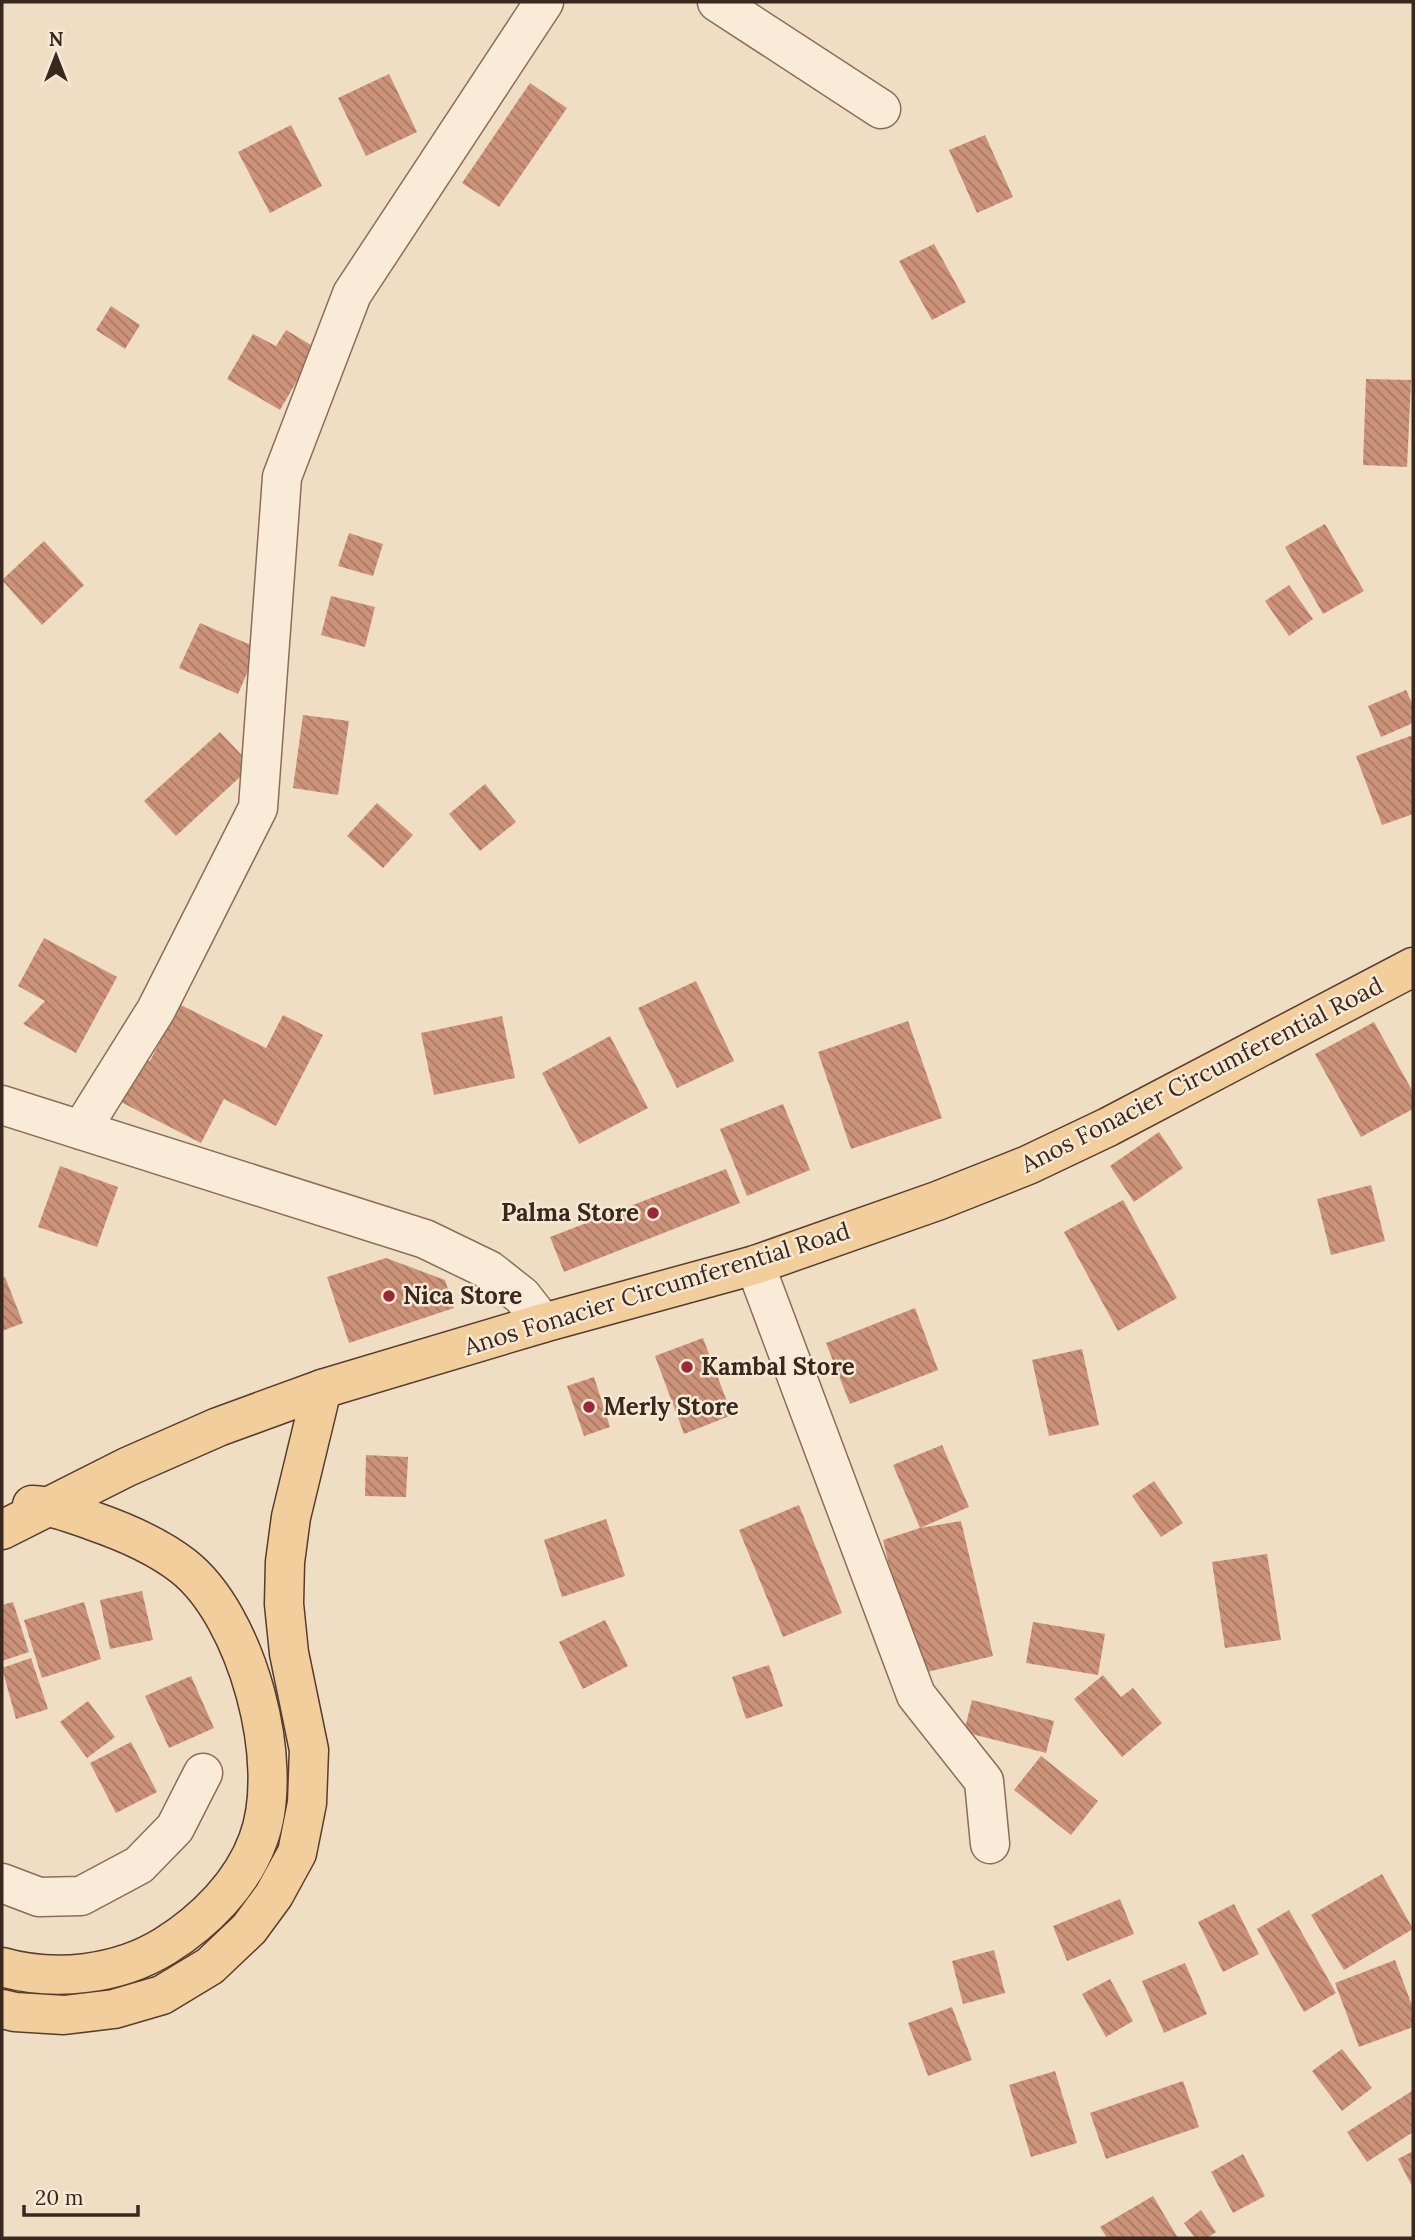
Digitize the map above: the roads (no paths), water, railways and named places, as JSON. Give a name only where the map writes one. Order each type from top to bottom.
[{"type":"main road","name":"Anos Fonacier Circumferential Road","points":[[2,1530],[47,1505],[218,1427],[321,1390],[543,1323],[755,1265],[937,1201],[1028,1165],[1121,1121],[1413,967]]},
{"type":"main road","points":[[2,2009],[64,2015],[114,2009],[162,1995],[210,1966],[249,1929],[274,1895],[297,1853],[307,1803],[309,1750],[289,1653],[284,1604],[285,1562],[297,1491],[321,1390]]},
{"type":"main road","points":[[2,1503],[47,1505],[153,1546],[184,1567],[205,1590],[228,1624],[247,1667],[269,1753],[267,1799],[259,1839],[240,1874],[219,1903],[185,1933],[145,1958],[106,1970],[62,1975],[22,1973],[2,1967]]},
{"type":"street","points":[[81,1130],[156,1010],[258,808],[282,477],[352,294],[544,2]]},
{"type":"street","points":[[717,2],[881,109]]},
{"type":"street","points":[[2,1105],[425,1239],[489,1270],[522,1296],[543,1323]]},
{"type":"street","points":[[755,1265],[916,1695],[984,1781],[990,1844]]},
{"type":"street","points":[[2,1883],[39,1897],[81,1896],[139,1865],[175,1828],[203,1773]]},
{"type":"place","name":"Palma Store","points":[[653,1213]]},
{"type":"place","name":"Nica Store","points":[[389,1296]]},
{"type":"place","name":"Kambal Store","points":[[687,1367]]},
{"type":"place","name":"Merly Store","points":[[589,1407]]}]
